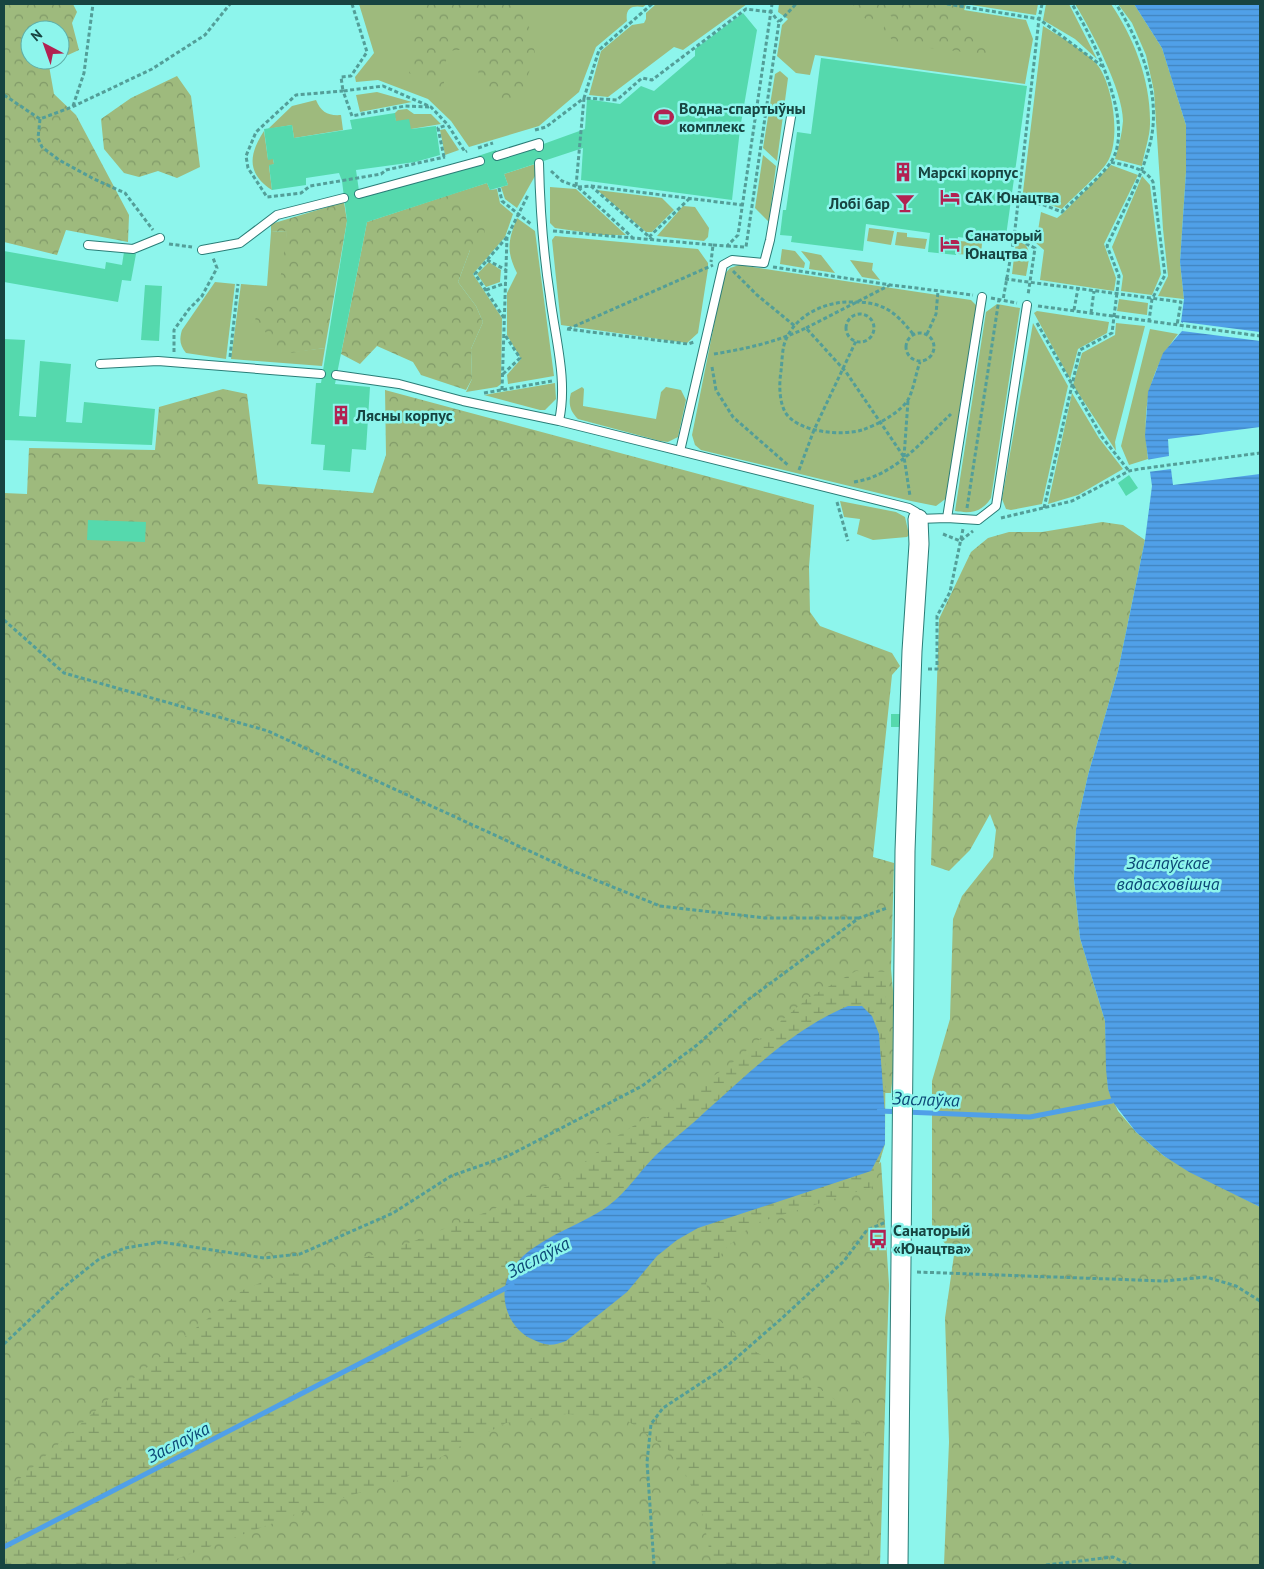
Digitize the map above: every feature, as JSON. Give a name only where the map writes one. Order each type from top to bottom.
[{"type":"street","points":[[898,1565],[907,901],[905,851],[911,669],[920,544],[918,520]]},
{"type":"lane","points":[[680,451],[707,352],[723,265],[732,260],[764,263],[770,240],[792,111]]},
{"type":"lane","points":[[497,156],[539,144],[539,147]]},
{"type":"lane","points":[[359,194],[480,161]]},
{"type":"lane","points":[[539,163],[543,176],[541,230],[563,392],[559,421]]},
{"type":"lane","points":[[202,250],[240,243],[276,215],[344,198]]},
{"type":"lane","points":[[88,245],[133,249],[160,238]]},
{"type":"lane","points":[[946,518],[980,299]]},
{"type":"lane","points":[[336,375],[399,384],[463,401],[559,421],[909,508],[916,512],[918,520],[946,518],[978,520],[996,506],[1026,305]]},
{"type":"lane","points":[[100,364],[158,361],[321,374]]},
{"type":"path","points":[[72,107],[84,73],[93,4]]},
{"type":"path","points":[[40,119],[72,107],[152,69],[205,34],[230,4]]},
{"type":"path","points":[[352,4],[367,52],[351,76],[341,77],[343,91],[352,116],[405,106],[431,108]]},
{"type":"path","points":[[577,186],[584,98],[599,50],[652,4]]},
{"type":"path","points":[[727,246],[738,235],[772,4]]},
{"type":"path","points":[[500,188],[502,201],[541,230],[634,240],[746,247],[779,22],[796,4]]},
{"type":"path","points":[[947,4],[1039,19],[1080,48],[1104,68]]},
{"type":"path","points":[[911,669],[937,669],[937,616],[950,592],[965,520],[1001,300],[1014,238],[1042,4]]},
{"type":"path","points":[[1017,202],[1044,205],[1062,212],[1111,162],[1118,138],[1116,103],[1104,68],[1072,4]]},
{"type":"path","points":[[1044,508],[1080,350],[1112,333],[1119,276],[1107,246],[1142,170],[1152,130],[1151,89],[1142,54],[1132,30],[1116,4]]},
{"type":"path","points":[[528,133],[546,127],[584,98],[617,100],[642,78],[652,80],[746,9],[771,12],[779,22]]},
{"type":"path","points":[[451,155],[386,170],[381,174],[310,186],[302,193],[267,197],[254,180],[246,156],[256,132],[296,95],[383,86],[431,108],[448,125],[465,152]]},
{"type":"path","points":[[4,95],[40,119]]},
{"type":"path","points":[[40,119],[38,138],[42,147],[94,180],[124,193],[166,244],[202,250],[213,258],[217,268],[202,296],[189,309],[174,330],[174,353],[182,364]]},
{"type":"path","points":[[444,157],[438,128],[448,125]]},
{"type":"path","points":[[458,154],[501,141]]},
{"type":"path","points":[[1111,162],[1142,170],[1149,174],[1153,182],[1165,275],[1152,299],[1149,321]]},
{"type":"path","points":[[504,318],[475,274],[507,237],[517,213],[543,176],[547,167],[562,181],[577,186],[591,186],[742,205]]},
{"type":"path","points":[[577,186],[634,240]]},
{"type":"path","points":[[591,186],[654,241]]},
{"type":"path","points":[[649,237],[690,198]]},
{"type":"path","points":[[502,390],[507,237]]},
{"type":"path","points":[[1014,238],[1035,248],[1026,305],[1102,436],[1129,471]]},
{"type":"path","points":[[709,273],[713,245]]},
{"type":"path","points":[[488,260],[506,270]]},
{"type":"path","points":[[568,329],[711,264],[723,265]]},
{"type":"path","points":[[739,265],[730,268],[757,295],[796,327]]},
{"type":"path","points":[[771,270],[772,267],[977,296],[980,299],[1001,300],[1026,305],[1260,336]]},
{"type":"path","points":[[1006,279],[1181,302],[1177,325]]},
{"type":"path","points":[[486,290],[506,283]]},
{"type":"path","points":[[228,368],[238,284]]},
{"type":"path","points":[[707,352],[740,350],[788,336],[890,285]]},
{"type":"path","points":[[1074,310],[1078,288]]},
{"type":"path","points":[[927,334],[936,314],[938,291]]},
{"type":"path","points":[[1091,313],[1094,291]]},
{"type":"path","points":[[908,399],[880,422],[845,434],[814,430],[794,420],[784,410],[779,380],[784,345],[788,336],[805,315],[833,302],[871,302],[890,310],[913,334]]},
{"type":"path","points":[[864,314],[874,324],[873,334],[866,340],[856,341],[847,334],[846,324],[855,315],[864,314]]},
{"type":"path","points":[[806,328],[843,368],[904,457]]},
{"type":"path","points":[[562,329],[688,344],[696,342],[700,335]]},
{"type":"path","points":[[503,375],[520,358],[504,334]]},
{"type":"path","points":[[913,334],[927,334],[933,340],[934,350],[929,358],[920,362],[910,358],[906,350],[907,340],[913,334]]},
{"type":"path","points":[[798,473],[814,430],[856,341]]},
{"type":"path","points":[[696,342],[707,352],[716,390],[733,418],[798,473],[807,475]]},
{"type":"path","points":[[706,372],[707,352],[712,346]]},
{"type":"path","points":[[901,498],[911,501],[904,457],[908,399],[920,362]]},
{"type":"path","points":[[853,482],[884,473],[953,412]]},
{"type":"path","points":[[994,519],[1072,501],[1129,471],[1260,453]]},
{"type":"path","points":[[835,497],[848,541]]},
{"type":"path","points":[[960,541],[978,527]]},
{"type":"path","points":[[943,534],[960,541]]},
{"type":"path","points":[[4,620],[64,673],[268,732],[573,871],[660,906],[765,918],[859,918]]},
{"type":"path","points":[[4,1344],[64,1287],[99,1259],[125,1248],[161,1242],[264,1258],[300,1254],[393,1213],[451,1176],[508,1156],[642,1086],[697,1045],[749,999],[859,918],[907,901]]},
{"type":"path","points":[[654,1565],[647,1462],[651,1424],[663,1408],[728,1366],[781,1319],[844,1261],[867,1230],[903,1214]]},
{"type":"path","points":[[902,1272],[1164,1281],[1206,1277],[1236,1286],[1260,1301]]},
{"type":"path","points":[[1046,1565],[1113,1557],[1131,1565]]},
{"type":"green space","points":[[4,4],[73,4],[77,12],[72,23],[79,50],[70,54],[70,20],[20,20],[20,70],[50,70],[54,94],[76,115],[129,215],[128,242],[66,230],[57,255],[4,242]]},
{"type":"green space","points":[[359,4],[647,4],[643,7],[633,7],[628,10],[627,21],[596,47],[579,92],[539,126],[469,147],[451,121],[428,99],[378,80],[356,82],[355,77],[374,53]]},
{"type":"green space","points":[[413,4],[524,4],[535,53],[520,101],[503,112],[481,79],[469,49],[447,51],[443,93],[409,73],[415,24]]},
{"type":"green space","points":[[656,4],[747,4],[683,50],[674,47],[608,97],[589,95],[601,51],[632,25],[644,23],[646,13]]},
{"type":"green space","points":[[779,4],[927,4],[1026,20],[1033,39],[1025,84],[815,55],[810,75],[796,73],[777,56],[782,25],[788,19],[778,12]]},
{"type":"green space","points":[[853,4],[966,4],[959,27],[998,56],[896,44],[883,30],[885,24],[893,18],[889,14],[868,21],[856,11]]},
{"type":"green space","points":[[965,4],[1038,4],[1036,15]]},
{"type":"green space","points":[[1046,4],[1069,4],[1097,59],[1075,39],[1043,20]]},
{"type":"green space","points":[[1075,4],[1111,4],[1134,46],[1144,76],[1150,108],[1150,129],[1142,166],[1115,159],[1123,126],[1122,108],[1105,61]]},
{"type":"green space","points":[[1118,4],[1134,4],[1162,48],[1186,125],[1186,172],[1180,262],[1184,299],[1158,296],[1168,276],[1154,91],[1146,55],[1132,23]]},
{"type":"green space","points":[[1043,26],[1081,50],[1099,67],[1108,87],[1113,112],[1114,138],[1109,159],[1062,209],[1042,202],[1022,200]]},
{"type":"green space","points":[[780,71],[788,78],[777,161],[763,148],[775,74]]},
{"type":"green space","points":[[177,76],[191,96],[200,167],[177,178],[158,171],[139,177],[124,173],[104,149],[101,119],[131,98]]},
{"type":"green space","points":[[377,92],[412,102],[360,112],[356,95]]},
{"type":"green space","points":[[316,100],[320,108],[326,112],[332,115],[341,115],[343,130],[294,138],[292,125],[268,129],[292,106]]},
{"type":"green space","points":[[407,109],[414,114],[431,114],[441,124],[411,129],[396,121],[394,114],[398,110]]},
{"type":"green space","points":[[445,129],[459,150],[445,155],[440,130]]},
{"type":"green space","points":[[264,131],[268,159],[273,159],[274,164],[269,166],[272,190],[258,177],[253,163],[255,148]]},
{"type":"green space","points":[[763,155],[776,166],[769,222],[755,208]]},
{"type":"green space","points":[[535,164],[535,176],[517,208],[505,199],[501,187],[508,185],[504,174]]},
{"type":"green space","points":[[1111,165],[1138,175],[1104,244],[1116,278],[1114,291],[1040,280],[1044,250],[1036,243],[1041,212],[1057,218]]},
{"type":"green space","points":[[1142,176],[1150,185],[1161,274],[1152,295],[1121,291],[1123,276],[1112,247]]},
{"type":"green space","points":[[487,183],[490,190],[497,189],[500,203],[513,214],[505,237],[473,274],[502,318],[501,384],[497,387],[466,392],[472,379],[471,349],[483,322],[476,306],[458,282],[470,250],[449,195]]},
{"type":"green space","points":[[550,187],[576,189],[626,235],[603,235],[555,228],[550,223]]},
{"type":"green space","points":[[597,190],[662,198],[674,210],[652,232],[646,232]]},
{"type":"green space","points":[[449,195],[484,216],[485,243],[470,250],[458,282],[476,306],[483,322],[471,349],[472,379],[466,390],[421,375],[413,362],[377,346],[360,364],[341,354],[367,222]]},
{"type":"green space","points":[[344,202],[347,221],[325,348],[283,354],[255,319],[278,295],[287,231],[271,232],[271,224]]},
{"type":"green space","points":[[683,206],[695,207],[709,228],[708,237],[704,241],[657,236]]},
{"type":"green space","points":[[517,218],[535,231],[554,376],[508,384],[507,375],[521,359],[507,335],[507,293],[517,273],[513,265],[509,246]]},
{"type":"green space","points":[[869,228],[894,231],[891,245],[867,241]]},
{"type":"green space","points":[[287,231],[283,353],[325,348],[322,366],[231,359],[241,284],[267,286],[271,232]]},
{"type":"green space","points":[[897,232],[907,233],[907,237],[927,239],[925,249],[895,245]]},
{"type":"green space","points":[[555,236],[698,249],[708,263],[708,269],[698,333],[687,343],[561,325],[552,240]]},
{"type":"green space","points":[[960,241],[982,243],[981,256],[958,254]]},
{"type":"green space","points":[[1016,241],[1026,245],[1028,250],[1029,260],[1026,276],[1012,274]]},
{"type":"green space","points":[[782,249],[795,251],[805,263],[804,268],[780,264]]},
{"type":"green space","points":[[801,251],[821,255],[835,273],[809,269],[810,262]]},
{"type":"green space","points":[[850,260],[873,263],[872,270],[880,280],[862,277]]},
{"type":"green space","points":[[489,262],[501,270],[500,282],[486,287],[477,274]]},
{"type":"green space","points":[[739,265],[971,300],[977,306],[960,406],[948,497],[936,506],[911,501],[701,450],[695,445],[692,435],[724,275],[730,268]]},
{"type":"green space","points":[[215,282],[235,284],[226,359],[186,353],[181,342],[182,330]]},
{"type":"green space","points":[[1119,299],[1148,303],[1147,315],[1117,311]]},
{"type":"green space","points":[[997,304],[1020,308],[991,498],[988,503],[976,511],[955,511],[986,312]]},
{"type":"green space","points":[[1037,311],[1109,322],[1107,333],[1078,349],[1070,379],[1034,313]]},
{"type":"green space","points":[[1033,323],[1068,386],[1042,504],[1011,510],[1006,509],[1002,499]]},
{"type":"green space","points":[[1116,323],[1145,326],[1115,442],[1116,451],[1073,385],[1082,353],[1115,335]]},
{"type":"green space","points":[[1150,329],[1178,334],[1159,363],[1149,393],[1146,425],[1148,459],[1129,465],[1121,446]]},
{"type":"green space","points":[[555,383],[556,399],[545,410],[484,395]]},
{"type":"green space","points":[[582,387],[584,389],[583,406],[656,419],[661,392],[666,387],[681,390],[686,400],[678,437],[668,442],[660,441],[578,419],[570,407],[570,397],[571,393]]},
{"type":"green space","points":[[223,389],[247,394],[258,484],[373,493],[386,455],[385,390],[814,505],[809,567],[810,612],[820,626],[892,653],[900,666],[892,675],[873,857],[894,863],[891,969],[897,1034],[891,1093],[883,1093],[657,1256],[871,1171],[881,1162],[889,1285],[880,1565],[4,1565],[4,493],[27,494],[29,448],[155,450],[159,407]]},
{"type":"green space","points":[[1072,393],[1099,438],[1123,469],[1078,495],[1048,504]]},
{"type":"green space","points":[[840,501],[896,512],[905,517],[909,535],[907,537],[873,540],[857,534],[860,519],[844,517]]},
{"type":"green space","points":[[1102,522],[1123,525],[1145,540],[1118,671],[1088,775],[1076,829],[1074,879],[1080,938],[1105,1021],[1108,1089],[1118,1111],[1136,1132],[1164,1156],[1260,1207],[1260,1565],[944,1565],[949,1442],[945,1318],[954,1255],[932,1227],[932,1081],[950,1019],[953,919],[962,896],[993,857],[996,830],[990,814],[970,850],[949,871],[931,865],[939,619],[971,552],[988,538],[1009,532],[1042,532]]},
{"type":"green space","points":[[856,971],[886,972],[885,1144],[872,1187],[753,1224],[723,1251],[706,1283],[713,1315],[756,1352],[810,1382],[841,1404],[863,1428],[872,1464],[869,1565],[712,1565],[703,1516],[689,1481],[667,1448],[622,1417],[566,1414],[506,1423],[455,1449],[403,1479],[330,1502],[171,1561],[119,1565],[4,1565],[4,1493],[113,1395],[243,1290],[282,1274],[330,1269],[414,1241],[536,1192],[575,1170],[614,1138],[726,1068],[808,998]]},
{"type":"water","name":"Заслаўскае вадасховішча","points":[[1134,4],[1260,4],[1260,1207],[1189,1172],[1164,1156],[1136,1132],[1112,1101],[1108,1089],[1106,1069],[1105,1021],[1080,938],[1074,879],[1076,829],[1088,775],[1118,671],[1145,540],[1152,486],[1145,436],[1148,392],[1163,353],[1182,331],[1183,323],[1181,322],[1184,299],[1180,262],[1186,172],[1186,125],[1162,48]]},
{"type":"water","points":[[848,1006],[862,1006],[872,1016],[879,1034],[885,1116],[885,1144],[871,1171],[698,1228],[677,1240],[657,1256],[627,1292],[566,1341],[550,1345],[542,1343],[518,1329],[508,1314],[504,1296],[508,1277],[515,1264],[539,1244],[608,1206],[621,1195],[661,1150],[756,1067],[809,1027]]},
{"type":"pier","points":[[1183,322],[1260,332],[1260,341],[1182,331]]},
{"type":"pier","points":[[1260,427],[1260,474],[1173,485],[1171,469],[1148,472],[1146,460],[1169,456],[1168,439]]},
{"type":"building","points":[[743,13],[757,30],[740,129],[732,200],[581,180],[583,148],[504,174],[508,185],[490,190],[487,183],[367,222],[335,384],[370,387],[366,450],[352,449],[350,472],[323,470],[325,445],[311,444],[316,383],[321,383],[347,221],[342,181],[339,173],[306,178],[306,185],[272,190],[269,165],[274,164],[273,159],[268,160],[264,129],[292,125],[294,138],[352,129],[350,120],[395,113],[396,121],[409,119],[411,129],[436,126],[440,155],[415,162],[356,170],[360,198],[480,163],[478,156],[496,150],[499,160],[585,129],[587,99],[620,104],[641,86],[654,91],[695,56],[695,49]]},
{"type":"building","name":"Марскі корпус","points":[[821,58],[1027,86],[1005,243],[958,237],[956,255],[928,252],[930,233],[866,224],[863,251],[791,242],[792,236],[780,235],[783,210],[786,210],[797,132],[811,134]]},
{"type":"building","points":[[4,251],[105,269],[106,262],[122,265],[124,252],[136,254],[131,281],[122,280],[118,302],[4,282]]},
{"type":"building","points":[[145,285],[162,286],[159,341],[141,340]]},
{"type":"building","points":[[4,339],[25,340],[19,416],[36,417],[40,361],[71,364],[66,422],[82,423],[84,402],[155,409],[152,445],[4,440]]},
{"type":"building","points":[[1129,475],[1138,488],[1126,496],[1118,483]]},
{"type":"building","points":[[88,520],[146,522],[145,542],[87,540]]},
{"type":"building","points":[[891,714],[902,714],[902,727],[891,727]]},
{"type":"waterway","name":"Заслаўка","points":[[879,1111],[1030,1117],[1112,1101]]},
{"type":"waterway","name":"Заслаўка","points":[[4,1547],[512,1285]]},
{"type":"place","name":"Водна-спартыўны комплекс","points":[[664,117]]},
{"type":"place","name":"Марскі корпус","points":[[903,172]]},
{"type":"place","name":"САК Юнацтва","points":[[950,197]]},
{"type":"place","name":"Лобі бар","points":[[905,203]]},
{"type":"place","name":"Санаторый Юнацтва","points":[[950,244]]},
{"type":"place","name":"Лясны корпус","points":[[341,415]]},
{"type":"place","name":"Санаторый «Юнацтва»","points":[[878,1239]]}]
